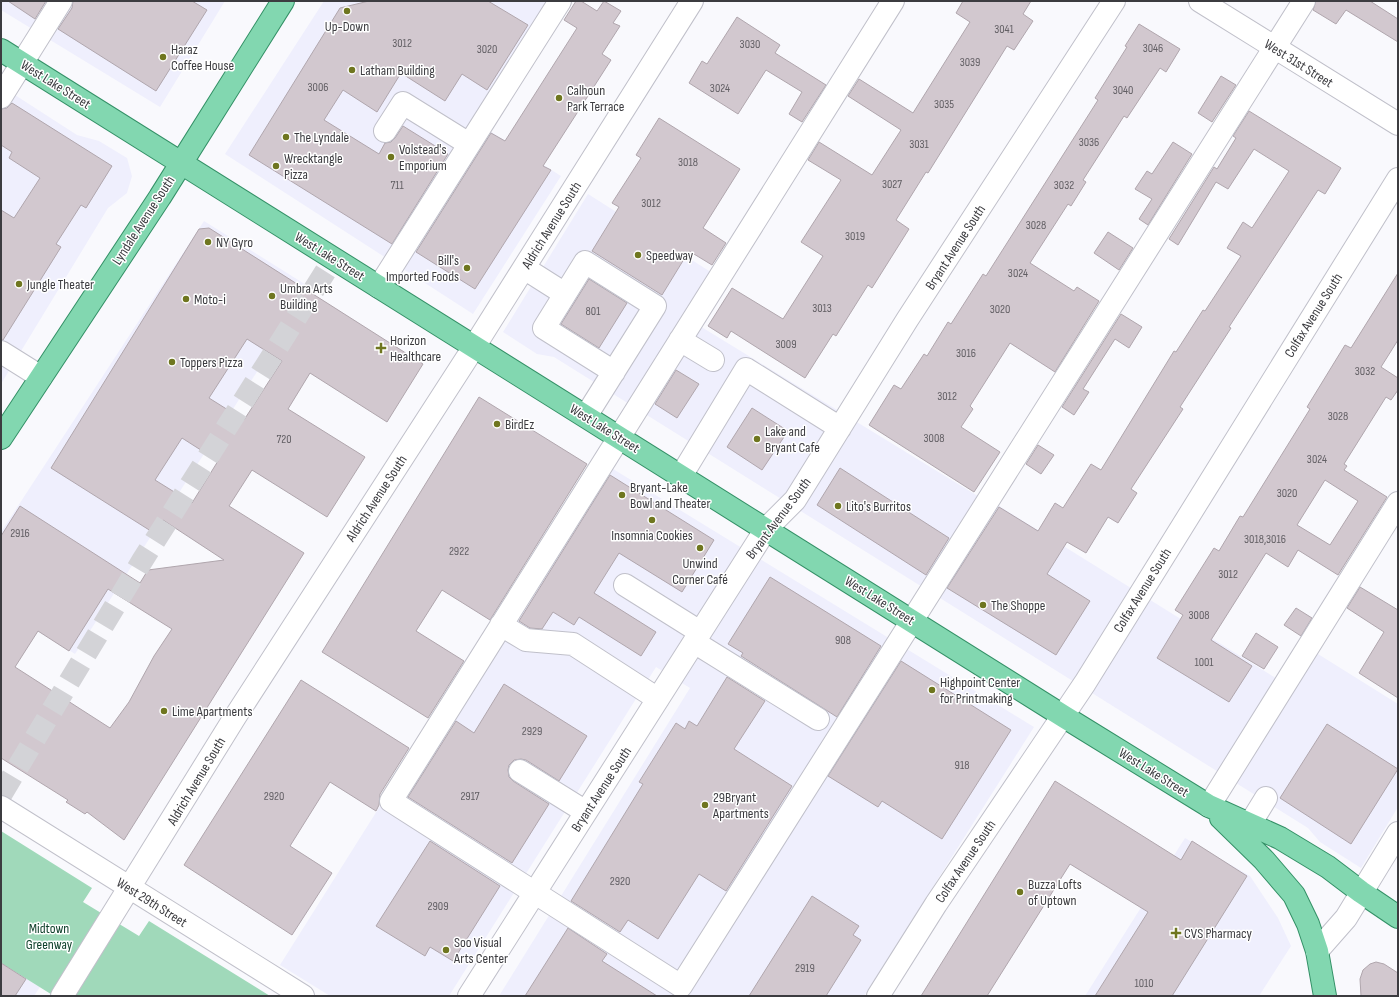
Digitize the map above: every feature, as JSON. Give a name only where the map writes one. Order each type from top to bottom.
[{"type":"main road","name":"Lyndale Avenue South","points":[[1,438],[181,162],[283,1]]},
{"type":"main road","name":"West Lake Street","points":[[1,50],[1063,716],[1209,806],[1280,838],[1328,867],[1398,917]]},
{"type":"main road","name":"West Lake Street","points":[[1209,806],[1264,860],[1294,895],[1308,924],[1317,951],[1325,996]]},
{"type":"street","points":[[1,97],[61,1]]},
{"type":"street","points":[[379,287],[560,1]]},
{"type":"street","name":"Aldrich Avenue South","points":[[62,996],[300,614],[474,347],[692,1]]},
{"type":"street","points":[[893,1],[391,801],[682,986],[1304,1]]},
{"type":"street","name":"Bryant Avenue South","points":[[469,996],[766,529],[795,500],[1114,1]]},
{"type":"street","name":"West 31st Street","points":[[1200,1],[1398,124]]},
{"type":"street","points":[[385,131],[403,103],[469,144]]},
{"type":"street","name":"Colfax Avenue South","points":[[878,996],[936,904],[1063,716],[1398,179]]},
{"type":"street","points":[[586,416],[614,372],[655,306],[585,262],[544,328],[614,372]]},
{"type":"street","points":[[524,268],[565,294]]},
{"type":"street","points":[[680,340],[712,360]]},
{"type":"street","points":[[1,352],[41,377]]},
{"type":"street","points":[[681,476],[746,369],[840,428]]},
{"type":"street","points":[[1209,806],[1398,503]]},
{"type":"street","points":[[625,585],[697,637],[818,719]]},
{"type":"street","points":[[501,625],[526,640],[573,644],[658,699]]},
{"type":"street","points":[[520,771],[586,812]]},
{"type":"street","points":[[1250,824],[1266,798]]},
{"type":"street","name":"West 29th Street","points":[[1,807],[303,996]]},
{"type":"street","points":[[1317,951],[1346,918],[1398,833]]},
{"type":"shaded area","points":[[1,1],[225,1],[160,107],[1,10]]},
{"type":"shaded area","points":[[324,1],[555,1],[477,123],[561,176],[473,314],[225,154]]},
{"type":"shaded area","points":[[1,86],[77,135],[99,141],[127,158],[132,176],[127,193],[108,208],[1,384]]},
{"type":"shaded area","points":[[588,194],[717,276],[690,320],[981,498],[996,504],[1279,680],[1302,644],[1398,704],[1398,807],[1361,868],[1320,842],[1308,828],[815,520],[554,357],[537,354],[503,332]]},
{"type":"shaded area","points":[[204,221],[311,288],[75,654],[1,608],[1,532]]},
{"type":"shaded area","points":[[600,461],[1034,727],[864,996],[499,996],[690,688],[656,667],[449,996],[330,996],[280,965],[492,628]]},
{"type":"shaded area","points":[[1185,838],[1250,876],[1278,918],[1291,946],[1259,996],[1085,996]]},
{"type":"shaded area","points":[[1,963],[40,987],[34,996],[1,996]]},
{"type":"green space","name":"Midtown Greenway","points":[[1,831],[92,888],[83,902],[139,936],[149,921],[270,996],[54,996],[1,963]]},
{"type":"building","points":[[8,1],[46,1],[35,19]]},
{"type":"building","points":[[73,1],[192,1],[207,10],[156,91],[58,29],[72,8]]},
{"type":"building","points":[[369,1],[488,1],[528,25],[487,90],[462,74],[445,101],[401,73],[377,112],[343,90],[324,120],[379,154],[385,143],[391,142],[403,126],[448,154],[392,244],[249,155],[340,8]]},
{"type":"building","points":[[576,1],[581,1],[597,11],[604,1],[621,11],[613,23],[620,26],[602,54],[611,60],[543,166],[551,170],[475,289],[416,252],[491,133],[505,141],[577,28],[564,20]]},
{"type":"building","points":[[963,1],[1031,1],[1023,14],[1033,21],[1014,50],[1007,46],[928,173],[926,172],[896,220],[909,229],[872,288],[868,285],[836,336],[833,334],[805,378],[731,331],[727,338],[708,326],[732,288],[783,319],[823,256],[801,242],[841,180],[808,160],[819,142],[872,175],[901,130],[848,96],[859,79],[913,113],[970,22],[956,13]]},
{"type":"building","points":[[1316,1],[1370,1],[1398,19],[1398,42],[1346,10],[1336,24],[1313,10]]},
{"type":"building","points":[[737,17],[780,45],[775,53],[826,85],[802,122],[789,114],[802,92],[766,70],[738,114],[689,83],[702,61],[707,64]]},
{"type":"building","points":[[1139,24],[1180,49],[1166,72],[1160,68],[1127,118],[1124,116],[1083,180],[1086,182],[1071,206],[1068,204],[1030,263],[1074,291],[1077,287],[1099,301],[1055,372],[1010,343],[970,406],[973,409],[961,427],[1000,452],[974,492],[869,425],[894,385],[901,389],[924,354],[927,356],[948,322],[951,324],[983,274],[986,276],[1098,100],[1095,98],[1127,47],[1125,46]]},
{"type":"building","points":[[1221,76],[1236,85],[1212,122],[1198,113]]},
{"type":"building","points":[[12,103],[112,166],[86,208],[81,205],[56,244],[61,247],[3,340],[1,340],[1,210],[14,218],[40,178],[9,158],[12,152],[1,145],[1,109],[7,108]]},
{"type":"building","points":[[1249,111],[1341,168],[1325,194],[1318,190],[1229,327],[1231,328],[1180,407],[1183,409],[1131,489],[1137,493],[1118,523],[1108,517],[1086,553],[1067,542],[1047,574],[1090,601],[1056,655],[947,588],[999,507],[1038,531],[1055,503],[1063,508],[1091,464],[1101,470],[1174,351],[1176,352],[1203,310],[1205,311],[1241,256],[1227,248],[1243,222],[1252,228],[1289,171],[1254,149],[1228,189],[1216,182],[1178,245],[1169,239],[1214,167],[1217,169],[1236,138],[1233,136]]},
{"type":"building","points":[[659,118],[740,169],[703,228],[726,243],[712,265],[689,251],[662,295],[592,251],[619,207],[612,203],[641,158],[636,155]]},
{"type":"building","points":[[1173,142],[1192,154],[1148,225],[1139,219],[1152,199],[1135,189],[1147,171],[1152,174]]},
{"type":"building","points":[[209,228],[423,364],[387,422],[310,373],[288,409],[365,457],[327,517],[252,470],[229,506],[304,553],[124,840],[87,812],[85,814],[66,802],[68,800],[1,758],[1,536],[20,506],[140,583],[148,570],[224,560],[163,520],[154,533],[51,468],[199,229]],"holes":[[[247,339],[282,361],[244,420],[209,398]],[[182,438],[218,461],[192,503],[155,480]],[[108,589],[172,629],[154,656],[129,702],[110,728],[15,667],[38,631],[69,651]]]},
{"type":"building","points":[[1108,232],[1133,248],[1119,270],[1094,253]]},
{"type":"building","points":[[1398,273],[1398,340],[1381,367],[1398,378],[1398,390],[1391,400],[1386,397],[1344,464],[1347,466],[1344,470],[1387,497],[1338,575],[1298,550],[1288,567],[1266,553],[1211,640],[1252,666],[1229,702],[1157,658],[1183,615],[1175,610],[1214,548],[1219,551],[1240,516],[1243,517],[1310,409],[1307,407],[1345,345],[1351,348]],"holes":[[[1325,480],[1358,501],[1330,545],[1297,525]]]},
{"type":"building","name":"Speedway","points":[[589,279],[627,303],[599,348],[561,324]]},
{"type":"building","points":[[1121,314],[1142,327],[1129,348],[1115,339],[1083,389],[1089,392],[1074,415],[1062,407]]},
{"type":"building","points":[[676,370],[699,384],[677,418],[655,404]]},
{"type":"building","points":[[479,397],[587,464],[490,620],[442,590],[416,631],[464,661],[428,718],[322,652]]},
{"type":"building","name":"Lake and Bryant Cafe","points":[[752,408],[788,431],[762,470],[727,447]]},
{"type":"building","points":[[1038,445],[1054,455],[1041,474],[1026,464]]},
{"type":"building","points":[[840,468],[949,538],[926,575],[817,505]]},
{"type":"building","points":[[610,475],[714,540],[682,592],[619,553],[594,593],[656,632],[641,656],[579,617],[574,625],[553,612],[542,629],[530,628],[519,621]]},
{"type":"building","points":[[770,577],[881,646],[837,717],[741,656],[743,653],[728,644]]},
{"type":"building","points":[[1360,587],[1398,610],[1398,698],[1359,673],[1384,632],[1347,608]]},
{"type":"building","points":[[1296,608],[1312,618],[1301,636],[1284,625]]},
{"type":"building","points":[[1256,633],[1278,647],[1264,669],[1242,656]]},
{"type":"building","points":[[901,661],[1011,730],[942,839],[882,801],[878,807],[828,776]]},
{"type":"building","name":"29Bryant Apartments","points":[[727,677],[765,701],[734,749],[792,786],[726,891],[699,874],[658,939],[628,920],[620,932],[571,901],[643,784],[639,782],[676,723],[685,729],[689,721],[697,726]]},
{"type":"building","points":[[301,680],[409,748],[380,794],[379,805],[376,811],[330,782],[290,846],[332,873],[292,935],[184,865]]},
{"type":"building","points":[[504,684],[587,736],[559,781],[526,760],[514,760],[509,765],[509,777],[513,781],[549,804],[512,863],[408,797],[456,721],[474,733]]},
{"type":"building","points":[[1327,724],[1398,769],[1351,844],[1280,798]]},
{"type":"building","name":"Buzza Lofts of Uptown","points":[[1055,781],[1181,860],[1192,841],[1247,876],[1172,996],[1095,996],[1148,912],[1070,864],[987,996],[921,996]]},
{"type":"building","points":[[430,841],[500,886],[453,961],[430,947],[425,956],[376,926]]},
{"type":"building","points":[[812,896],[859,926],[853,935],[861,940],[826,996],[749,996]]},
{"type":"building","points":[[568,928],[607,954],[602,961],[657,996],[525,996]]},
{"type":"building","points":[[1376,962],[1384,964],[1398,973],[1398,996],[1361,996],[1360,979],[1363,970],[1370,964]]},
{"type":"building","points":[[1,963],[26,979],[15,996],[1,996]]},
{"type":"tunnel","points":[[1,795],[142,561],[334,258]]},
{"type":"place","name":"Up-Down","points":[[347,11]]},
{"type":"place","name":"Haraz Coffee House","points":[[163,57]]},
{"type":"place","name":"Latham Building","points":[[352,70]]},
{"type":"place","name":"Calhoun Park Terrace","points":[[559,98]]},
{"type":"place","name":"The Lyndale","points":[[286,137]]},
{"type":"place","name":"Volstead's Emporium","points":[[391,157]]},
{"type":"place","name":"Wrecktangle Pizza","points":[[276,166]]},
{"type":"place","name":"NY Gyro","points":[[208,242]]},
{"type":"place","name":"Speedway","points":[[638,255]]},
{"type":"place","name":"Bill's Imported Foods","points":[[467,268]]},
{"type":"place","name":"Jungle Theater","points":[[19,284]]},
{"type":"place","name":"Umbra Arts Building","points":[[272,296]]},
{"type":"place","name":"Moto-i","points":[[186,299]]},
{"type":"place","name":"Horizon Healthcare","points":[[381,348]]},
{"type":"place","name":"Toppers Pizza","points":[[172,362]]},
{"type":"place","name":"BirdEz","points":[[497,424]]},
{"type":"place","name":"Lake and Bryant Cafe","points":[[757,439]]},
{"type":"place","name":"Bryant-Lake Bowl and Theater","points":[[622,495]]},
{"type":"place","name":"Lito's Burritos","points":[[838,506]]},
{"type":"place","name":"Insomnia Cookies","points":[[652,520]]},
{"type":"place","name":"Unwind Corner Café","points":[[700,548]]},
{"type":"place","name":"The Shoppe","points":[[983,605]]},
{"type":"place","name":"Highpoint Center for Printmaking","points":[[932,690]]},
{"type":"place","name":"Lime Apartments","points":[[164,711]]},
{"type":"place","name":"29Bryant Apartments","points":[[705,805]]},
{"type":"place","name":"Buzza Lofts of Uptown","points":[[1020,892]]},
{"type":"place","name":"CVS Pharmacy","points":[[1176,933]]},
{"type":"place","name":"Soo Visual Arts Center","points":[[446,950]]}]
